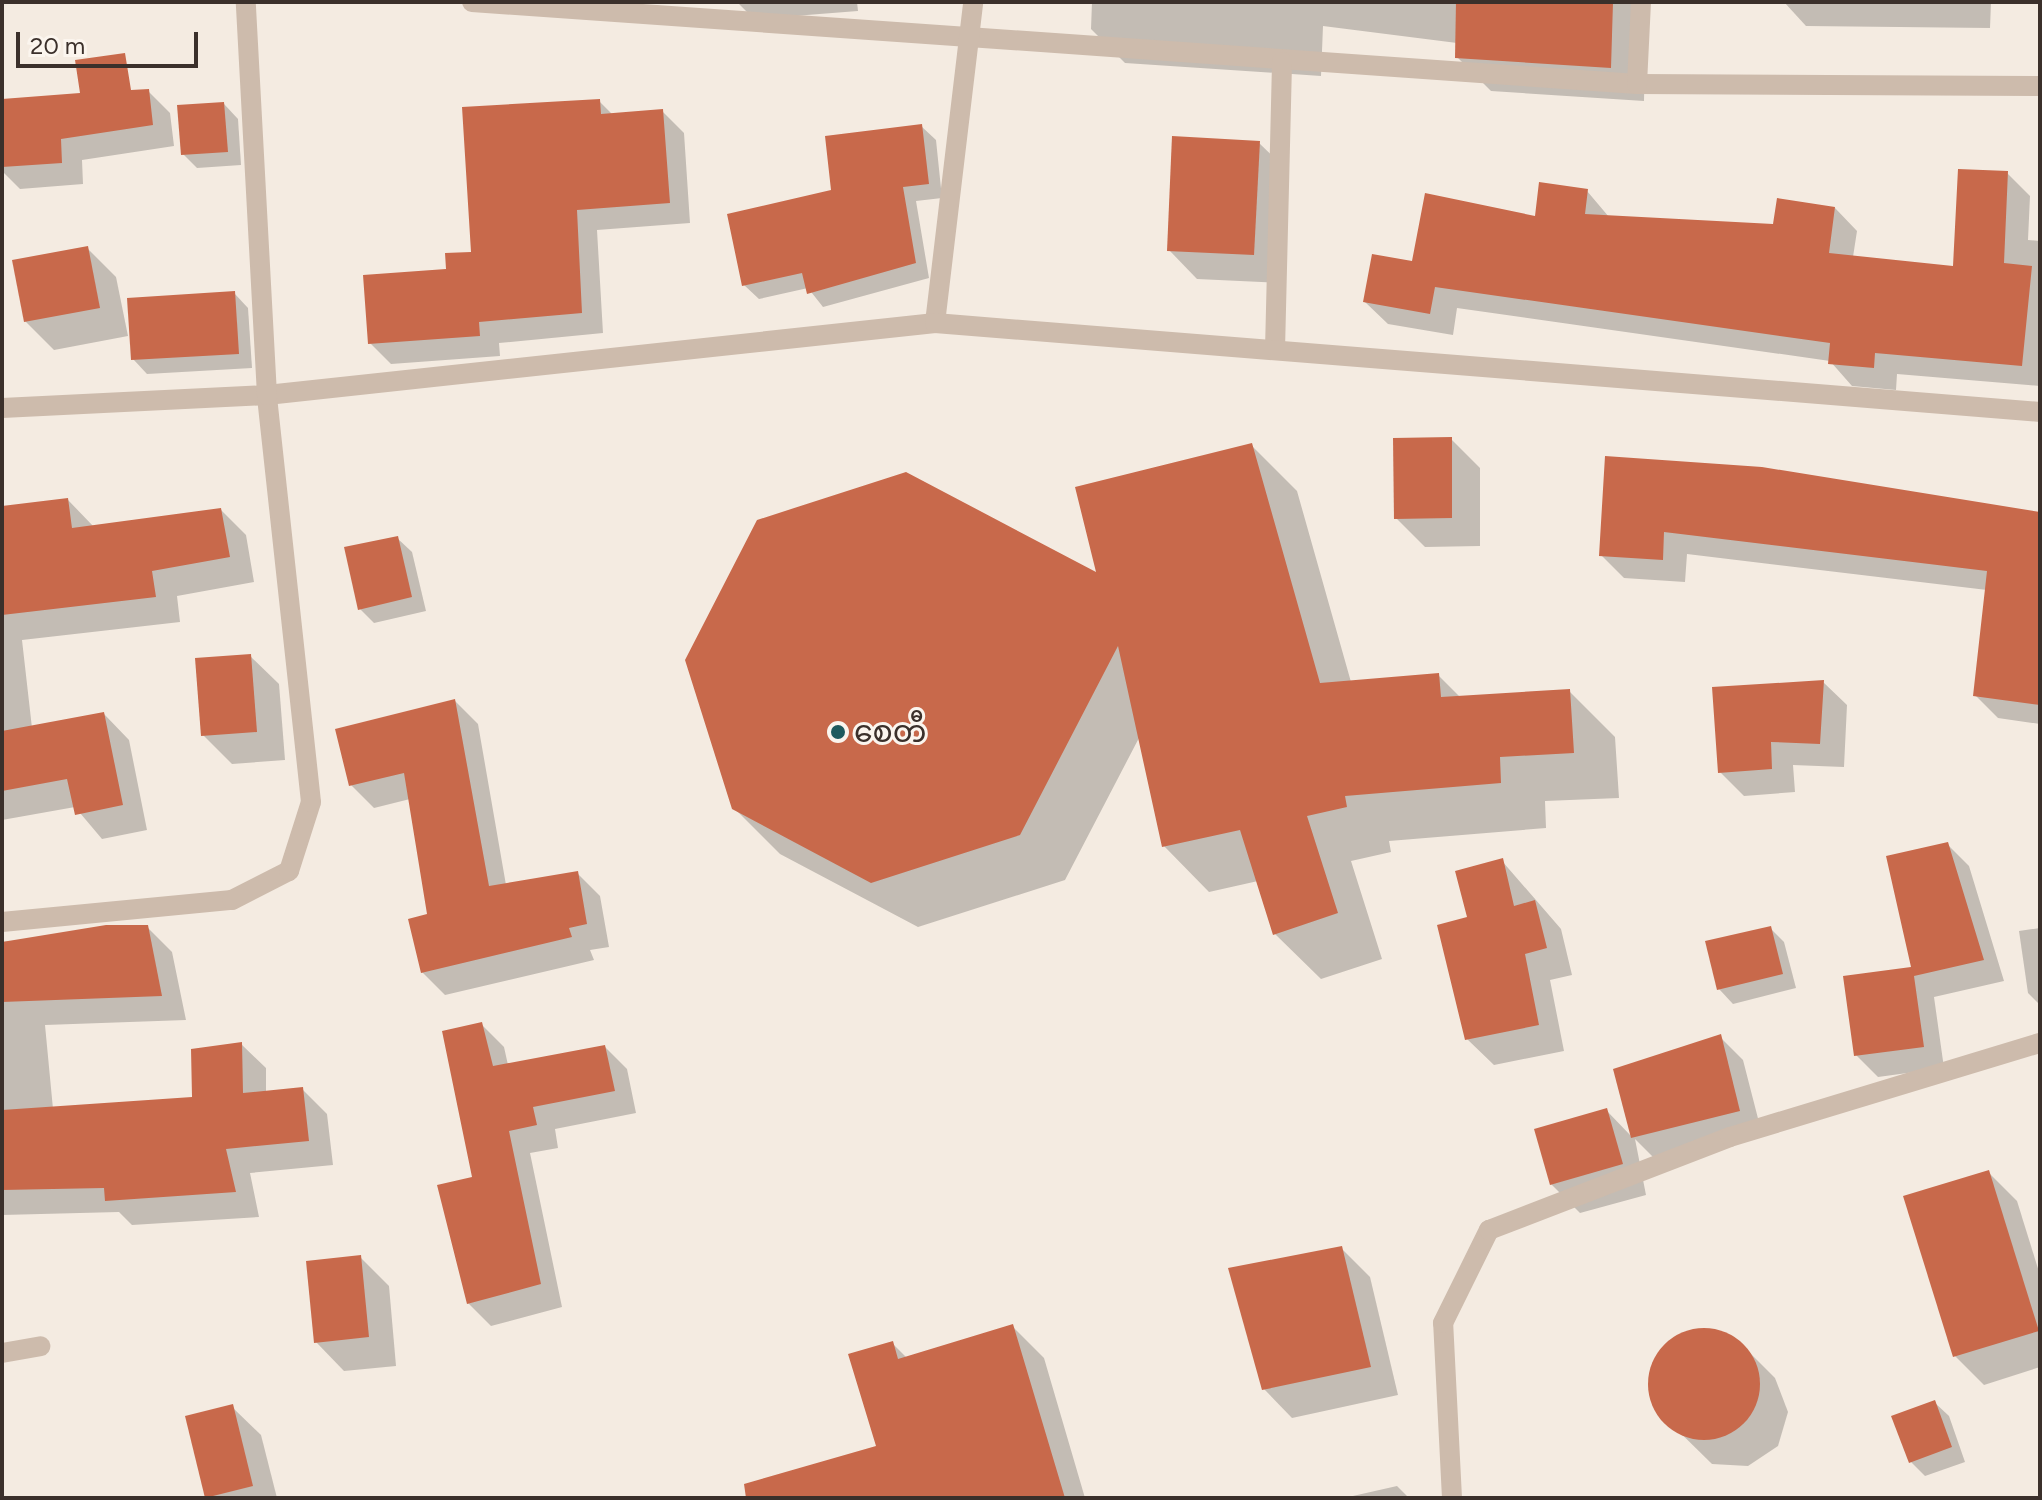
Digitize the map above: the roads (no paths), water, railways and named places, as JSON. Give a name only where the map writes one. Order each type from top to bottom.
[{"type":"street","points":[[2,922],[232,900],[289,871],[311,802],[267,395],[246,2]]},
{"type":"street","points":[[472,2],[972,42],[1637,84],[2040,86]]},
{"type":"street","points":[[935,323],[972,42],[973,2]]},
{"type":"street","points":[[1637,84],[1641,2]]},
{"type":"street","points":[[1275,350],[1282,62]]},
{"type":"street","points":[[2,408],[267,395],[935,323],[2040,412]]},
{"type":"street","points":[[1452,1498],[1443,1323],[1489,1230],[1730,1137],[2040,1043]]},
{"type":"street","points":[[2,1353],[40,1346]]},
{"type":"place","name":"စေတီ","points":[[838,732]]}]
